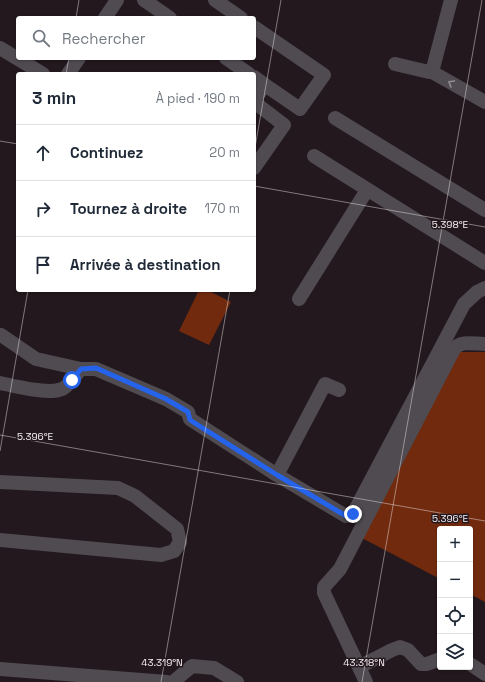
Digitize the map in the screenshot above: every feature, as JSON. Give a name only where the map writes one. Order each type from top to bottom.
[{"type":"street","points":[[106,16],[117,0]]},
{"type":"street","points":[[215,0],[238,16]]},
{"type":"street","points":[[432,72],[452,0]]},
{"type":"street","points":[[152,2],[168,16]]},
{"type":"street","points":[[256,28],[324,75],[300,109],[260,81],[256,94]]},
{"type":"street","points":[[0,48],[16,58]]},
{"type":"street","points":[[20,60],[40,72]]},
{"type":"street","points":[[69,72],[78,60]]},
{"type":"street","points":[[229,60],[246,72]]},
{"type":"street","points":[[395,64],[432,72],[485,102]]},
{"type":"street","points":[[256,103],[284,125],[256,165]]},
{"type":"street","points":[[335,118],[485,210]]},
{"type":"street","points":[[314,156],[485,264]]},
{"type":"street","points":[[299,299],[367,190]]},
{"type":"street","points":[[0,335],[36,359],[81,369],[96,368],[166,399],[188,412],[190,420],[277,475],[346,516],[353,514],[464,304],[477,292],[485,288]]},
{"type":"street","points":[[366,682],[324,593],[324,588],[340,569],[454,349],[457,345],[462,343],[485,344]]},
{"type":"street","points":[[0,383],[47,392],[63,389],[81,369]]},
{"type":"street","points":[[277,475],[325,384],[340,390]]},
{"type":"street","points":[[0,482],[118,488],[135,496],[177,529],[180,542],[174,551],[161,555],[0,540]]},
{"type":"street","points":[[359,667],[392,650],[400,648],[408,650],[421,664],[427,664],[437,660]]},
{"type":"street","points":[[173,682],[192,666],[214,668],[237,682]]},
{"type":"street","points":[[473,666],[485,674]]},
{"type":"street","points":[[0,669],[167,682]]},
{"type":"shaded area","points":[[198,292],[211,292],[231,302],[209,345],[179,331]]},
{"type":"shaded area","points":[[458,352],[485,352],[485,602],[473,596],[473,526],[437,526],[437,577],[362,538]]},
{"type":"route","points":[[72,380],[81,369],[96,368],[166,399],[188,412],[190,420],[277,475],[346,516],[353,514]]}]
